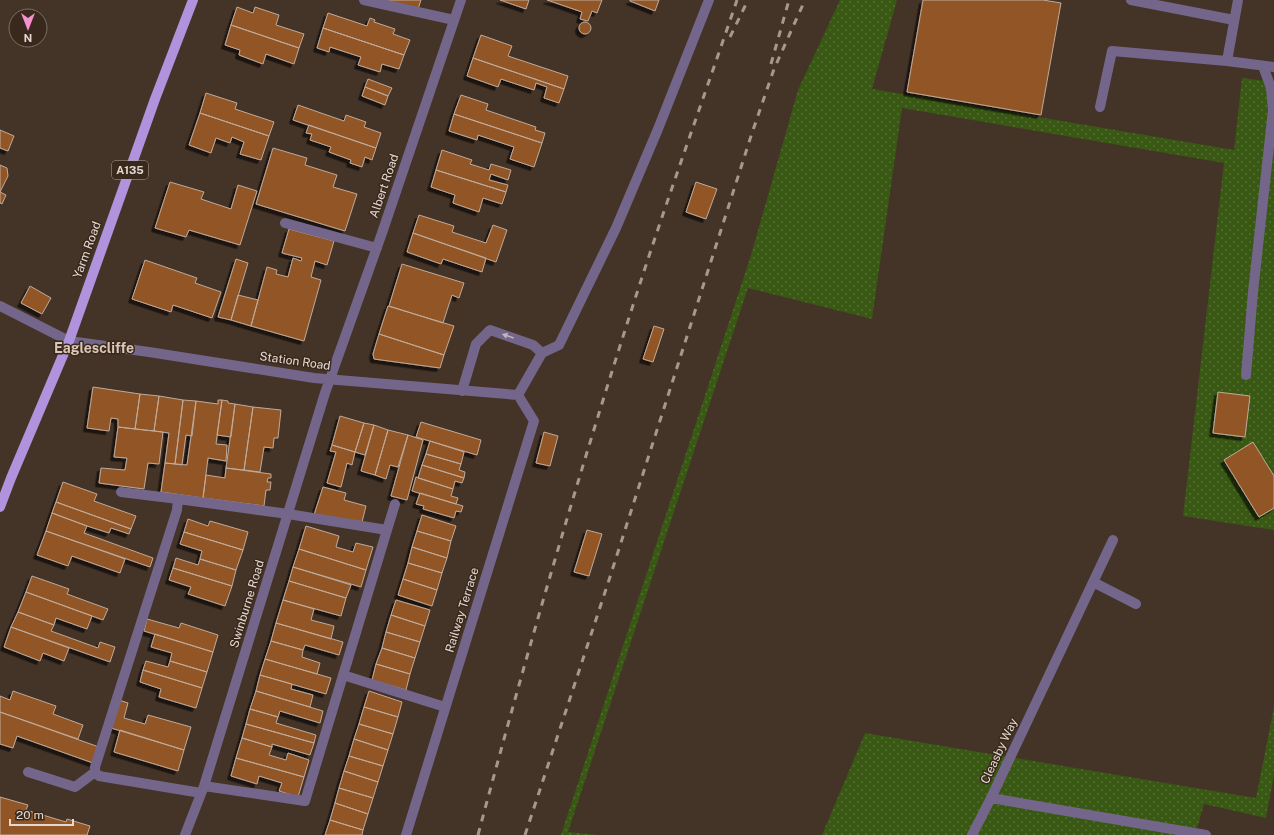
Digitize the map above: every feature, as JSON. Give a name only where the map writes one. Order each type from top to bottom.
[{"type":"main road","name":"Yarm Road","points":[[0,507],[69,341],[155,99],[193,0]]},
{"type":"street","points":[[364,0],[454,20]]},
{"type":"street","name":"Albert Road","points":[[330,379],[377,248],[461,0]]},
{"type":"street","points":[[518,395],[542,353],[559,345],[616,228],[658,129],[709,0]]},
{"type":"street","points":[[1131,0],[1234,20]]},
{"type":"street","points":[[1227,61],[1238,0]]},
{"type":"street","points":[[1100,107],[1112,51],[1227,61],[1274,67]]},
{"type":"street","points":[[1246,375],[1253,292],[1273,110],[1272,88],[1263,66]]},
{"type":"street","points":[[285,223],[377,248]]},
{"type":"street","name":"Station Road","points":[[0,306],[69,341],[314,378],[518,395]]},
{"type":"street","points":[[462,391],[476,344],[490,330],[533,345],[542,353]]},
{"type":"street","name":"Swinburne Road","points":[[186,835],[203,790],[330,379]]},
{"type":"street","name":"Railway Terrace","points":[[406,835],[534,421],[518,395]]},
{"type":"street","points":[[121,492],[288,514],[387,530]]},
{"type":"street","points":[[178,499],[177,510],[95,767],[95,772],[99,776],[203,790],[305,801],[395,504]]},
{"type":"street","name":"Cleasby Way","points":[[1113,540],[991,798],[1206,835]]},
{"type":"street","points":[[1093,582],[1136,604]]},
{"type":"street","points":[[343,675],[445,706]]},
{"type":"street","points":[[28,772],[75,787],[95,772]]},
{"type":"street","points":[[972,835],[991,798]]},
{"type":"green space","points":[[840,0],[897,0],[872,89],[1234,150],[1242,78],[1274,82],[1274,530],[1183,516],[1224,163],[902,108],[872,319],[748,288],[568,832],[597,835],[561,835],[751,255],[798,90]]},
{"type":"green space","points":[[1274,707],[1274,775],[1266,818],[1204,804],[1195,835],[822,835],[865,733],[1256,798]]},
{"type":"building","points":[[381,0],[421,0],[418,9]]},
{"type":"building","points":[[500,0],[529,0],[526,9]]},
{"type":"building","points":[[547,0],[602,0],[597,13],[592,11],[588,21],[580,19],[582,12]]},
{"type":"building","points":[[630,0],[659,0],[655,11]]},
{"type":"building","points":[[923,0],[1043,0],[1061,3],[1041,115],[907,92]]},
{"type":"building","points":[[237,7],[253,13],[255,7],[279,15],[276,25],[304,34],[299,48],[231,25]]},
{"type":"building","points":[[328,13],[367,26],[370,18],[375,20],[374,22],[395,29],[393,34],[410,40],[404,55],[323,28]]},
{"type":"building","points":[[585,22],[589,24],[591,28],[589,32],[585,34],[581,32],[579,28],[581,24]]},
{"type":"building","points":[[231,25],[299,48],[294,64],[266,54],[263,64],[239,55],[240,50],[225,45]]},
{"type":"building","points":[[323,28],[404,55],[399,69],[382,64],[380,72],[358,65],[361,57],[330,47],[329,52],[317,48]]},
{"type":"building","points":[[481,35],[512,46],[508,56],[568,76],[564,89],[473,58]]},
{"type":"building","points":[[473,58],[564,89],[559,103],[544,98],[547,87],[536,83],[534,90],[501,79],[498,87],[467,76]]},
{"type":"building","points":[[368,79],[392,88],[388,96],[365,87]]},
{"type":"building","points":[[365,87],[388,96],[385,105],[362,96]]},
{"type":"building","points":[[206,93],[237,103],[235,109],[274,122],[269,136],[200,113]]},
{"type":"building","points":[[461,95],[488,104],[486,110],[536,127],[535,130],[545,133],[542,143],[454,114]]},
{"type":"building","points":[[298,105],[344,121],[346,115],[366,122],[364,127],[381,133],[376,148],[293,120]]},
{"type":"building","points":[[200,113],[269,136],[261,160],[240,154],[244,142],[232,137],[230,143],[216,138],[211,153],[189,145]]},
{"type":"building","points":[[454,114],[542,143],[534,167],[510,159],[514,147],[478,135],[477,140],[449,131]]},
{"type":"building","points":[[309,125],[376,148],[372,160],[365,157],[362,167],[350,163],[351,160],[329,152],[331,147],[310,140],[312,134],[306,133]]},
{"type":"building","points":[[0,130],[14,136],[8,151],[0,148]]},
{"type":"building","points":[[273,148],[307,158],[305,165],[337,175],[333,187],[357,194],[345,231],[256,204]]},
{"type":"building","points":[[442,150],[472,160],[470,164],[489,170],[491,164],[511,170],[508,180],[491,174],[489,180],[508,185],[506,192],[436,170]]},
{"type":"building","points":[[0,165],[7,168],[8,176],[0,192]]},
{"type":"building","points":[[436,170],[506,192],[502,204],[483,198],[479,212],[453,203],[455,195],[431,187]]},
{"type":"building","points":[[170,182],[204,192],[201,199],[231,209],[238,185],[257,191],[240,245],[189,230],[186,237],[155,228]]},
{"type":"building","points":[[696,182],[717,189],[706,219],[686,212]]},
{"type":"building","points":[[0,192],[6,195],[2,204],[0,203]]},
{"type":"building","points":[[419,215],[454,226],[452,232],[486,243],[493,225],[507,230],[496,262],[413,233]]},
{"type":"building","points":[[289,229],[334,241],[327,265],[315,261],[311,277],[321,280],[304,341],[251,326],[267,267],[277,270],[276,274],[288,277],[293,258],[301,261],[302,258],[282,253]]},
{"type":"building","points":[[413,233],[486,258],[482,272],[443,259],[441,264],[407,252]]},
{"type":"building","points":[[236,259],[248,263],[231,320],[218,317]]},
{"type":"building","points":[[145,260],[197,278],[195,283],[221,292],[212,318],[173,305],[171,312],[132,299]]},
{"type":"building","points":[[402,264],[464,283],[459,298],[452,295],[443,323],[389,306]]},
{"type":"building","points":[[30,286],[51,298],[42,314],[21,303]]},
{"type":"building","points":[[238,295],[258,300],[251,326],[231,320]]},
{"type":"building","points":[[388,306],[454,326],[444,355],[379,334]]},
{"type":"building","points":[[654,326],[664,329],[653,362],[643,359]]},
{"type":"building","points":[[379,334],[444,355],[440,368],[374,359],[373,354]]},
{"type":"building","points":[[93,387],[140,394],[135,429],[118,427],[118,419],[111,418],[109,431],[87,428]]},
{"type":"building","points":[[1218,392],[1250,396],[1245,437],[1213,433]]},
{"type":"building","points":[[140,394],[159,396],[154,431],[135,429]]},
{"type":"building","points":[[159,396],[183,400],[175,464],[165,463],[169,433],[154,431]]},
{"type":"building","points":[[183,400],[196,401],[192,436],[186,435],[182,465],[175,464]]},
{"type":"building","points":[[218,400],[222,400],[216,444],[227,445],[226,461],[208,458],[203,498],[161,492],[165,463],[187,465],[196,401],[218,404]]},
{"type":"building","points":[[222,400],[235,404],[231,437],[217,435]]},
{"type":"building","points":[[235,404],[253,407],[244,470],[226,468]]},
{"type":"building","points":[[253,407],[281,410],[278,438],[274,438],[273,448],[264,447],[260,472],[244,470]]},
{"type":"building","points":[[340,416],[364,423],[355,452],[332,445]]},
{"type":"building","points":[[421,422],[481,440],[477,455],[416,437]]},
{"type":"building","points":[[364,423],[374,425],[365,455],[355,452]]},
{"type":"building","points":[[374,425],[388,430],[375,475],[361,471]]},
{"type":"building","points":[[118,427],[163,432],[159,464],[148,463],[144,489],[99,483],[101,468],[125,470],[127,458],[114,457]]},
{"type":"building","points":[[388,430],[408,435],[398,467],[390,465],[386,479],[375,475]]},
{"type":"building","points":[[544,432],[558,436],[550,466],[536,463]]},
{"type":"building","points":[[408,435],[423,440],[407,500],[391,496]]},
{"type":"building","points":[[430,441],[464,452],[461,464],[426,454]]},
{"type":"building","points":[[1253,442],[1274,476],[1274,508],[1259,517],[1224,460]]},
{"type":"building","points":[[332,445],[355,452],[352,465],[347,463],[341,487],[327,483],[336,452],[330,451]]},
{"type":"building","points":[[426,454],[461,464],[459,470],[465,472],[464,478],[422,465]]},
{"type":"building","points":[[422,465],[464,478],[462,483],[455,481],[453,489],[418,478]]},
{"type":"building","points":[[226,468],[271,474],[271,478],[268,478],[267,482],[271,482],[270,490],[266,490],[264,506],[203,498],[206,475],[225,478]]},
{"type":"building","points":[[416,477],[453,489],[451,496],[458,498],[456,504],[412,491]]},
{"type":"building","points":[[63,482],[97,494],[94,501],[136,516],[131,529],[56,502]]},
{"type":"building","points":[[323,487],[346,493],[344,500],[366,506],[362,522],[314,515]]},
{"type":"building","points":[[420,493],[463,506],[461,512],[456,511],[454,518],[423,509],[424,506],[416,504]]},
{"type":"building","points":[[56,502],[131,529],[129,534],[111,528],[109,533],[87,526],[52,513]]},
{"type":"building","points":[[52,513],[87,526],[84,533],[153,558],[150,567],[46,531]]},
{"type":"building","points":[[422,515],[456,526],[451,541],[417,531]]},
{"type":"building","points":[[188,519],[208,526],[210,521],[248,532],[243,550],[184,532]]},
{"type":"building","points":[[306,526],[339,536],[336,547],[353,552],[356,543],[373,547],[366,570],[299,549]]},
{"type":"building","points":[[587,530],[602,534],[589,576],[574,572]]},
{"type":"building","points":[[46,531],[125,559],[120,573],[72,556],[68,566],[37,555]]},
{"type":"building","points":[[417,531],[451,541],[447,558],[412,547]]},
{"type":"building","points":[[184,532],[243,550],[236,570],[200,559],[202,551],[180,544]]},
{"type":"building","points":[[412,547],[447,558],[442,573],[408,563]]},
{"type":"building","points":[[299,549],[366,570],[361,587],[293,567]]},
{"type":"building","points":[[176,558],[198,565],[200,559],[236,570],[232,586],[173,568]]},
{"type":"building","points":[[408,563],[442,573],[437,590],[403,579]]},
{"type":"building","points":[[293,567],[351,585],[346,598],[289,581]]},
{"type":"building","points":[[173,568],[232,586],[225,606],[188,594],[191,587],[169,580]]},
{"type":"building","points":[[32,576],[69,589],[67,594],[108,609],[103,620],[26,592]]},
{"type":"building","points":[[403,579],[437,590],[432,606],[398,595]]},
{"type":"building","points":[[289,581],[346,598],[341,616],[283,600]]},
{"type":"building","points":[[26,592],[92,616],[87,629],[56,618],[54,625],[18,612]]},
{"type":"building","points":[[283,600],[314,609],[311,620],[334,626],[331,639],[276,623]]},
{"type":"building","points":[[396,600],[430,610],[425,626],[391,615]]},
{"type":"building","points":[[18,612],[54,625],[51,631],[98,648],[100,642],[115,647],[110,662],[11,627]]},
{"type":"building","points":[[391,615],[425,626],[420,642],[386,632]]},
{"type":"building","points":[[147,619],[179,628],[181,623],[218,635],[213,652],[144,631]]},
{"type":"building","points":[[276,623],[343,642],[339,655],[305,645],[303,650],[271,641]]},
{"type":"building","points":[[11,627],[69,648],[64,661],[43,653],[40,661],[4,647]]},
{"type":"building","points":[[386,632],[420,642],[415,658],[382,648]]},
{"type":"building","points":[[155,634],[213,652],[207,672],[170,661],[172,653],[151,647]]},
{"type":"building","points":[[271,641],[303,650],[302,657],[320,663],[317,674],[265,659]]},
{"type":"building","points":[[382,648],[415,658],[410,674],[376,664]]},
{"type":"building","points":[[265,659],[331,678],[326,694],[260,675]]},
{"type":"building","points":[[146,661],[168,667],[170,661],[207,672],[202,688],[143,670]]},
{"type":"building","points":[[376,664],[410,674],[406,690],[372,680]]},
{"type":"building","points":[[143,670],[202,688],[196,708],[159,697],[161,689],[140,682]]},
{"type":"building","points":[[260,675],[292,684],[291,689],[313,695],[310,707],[256,691]]},
{"type":"building","points":[[13,691],[56,706],[53,714],[83,725],[78,739],[0,712],[0,696],[10,700]]},
{"type":"building","points":[[256,691],[323,711],[320,723],[280,711],[278,717],[250,709]]},
{"type":"building","points":[[369,691],[402,702],[398,717],[364,707]]},
{"type":"building","points":[[119,700],[128,703],[124,718],[145,724],[148,715],[191,727],[184,750],[111,728]]},
{"type":"building","points":[[364,707],[398,717],[393,734],[359,724]]},
{"type":"building","points":[[250,709],[278,717],[276,723],[316,735],[314,743],[246,724]]},
{"type":"building","points":[[0,712],[99,747],[93,763],[17,736],[13,748],[0,744]]},
{"type":"building","points":[[246,724],[314,743],[310,755],[272,744],[272,747],[242,738]]},
{"type":"building","points":[[359,724],[393,734],[388,750],[354,739]]},
{"type":"building","points":[[120,730],[184,750],[178,771],[114,752]]},
{"type":"building","points":[[242,738],[272,747],[269,755],[286,760],[288,753],[309,760],[304,777],[236,758]]},
{"type":"building","points":[[354,739],[388,750],[383,766],[349,756]]},
{"type":"building","points":[[349,756],[383,766],[378,782],[344,771]]},
{"type":"building","points":[[236,758],[304,777],[298,797],[279,791],[282,783],[259,776],[257,784],[231,776]]},
{"type":"building","points":[[344,771],[378,782],[373,798],[339,788]]},
{"type":"building","points":[[339,788],[373,798],[368,814],[335,803]]},
{"type":"building","points":[[0,797],[28,805],[26,810],[66,822],[67,819],[90,826],[87,835],[0,835]]},
{"type":"building","points":[[335,803],[368,814],[363,830],[330,820]]},
{"type":"building","points":[[330,820],[363,830],[362,835],[325,835]]},
{"type":"railway","points":[[478,835],[534,633],[593,432],[647,262],[737,0]]},
{"type":"railway","points":[[730,37],[748,0]]},
{"type":"railway","points":[[771,64],[789,0]]},
{"type":"railway","points":[[525,835],[609,580],[752,133],[774,69],[805,0]]},
{"type":"district","name":"Eaglescliffe","points":[[94,348]]}]
